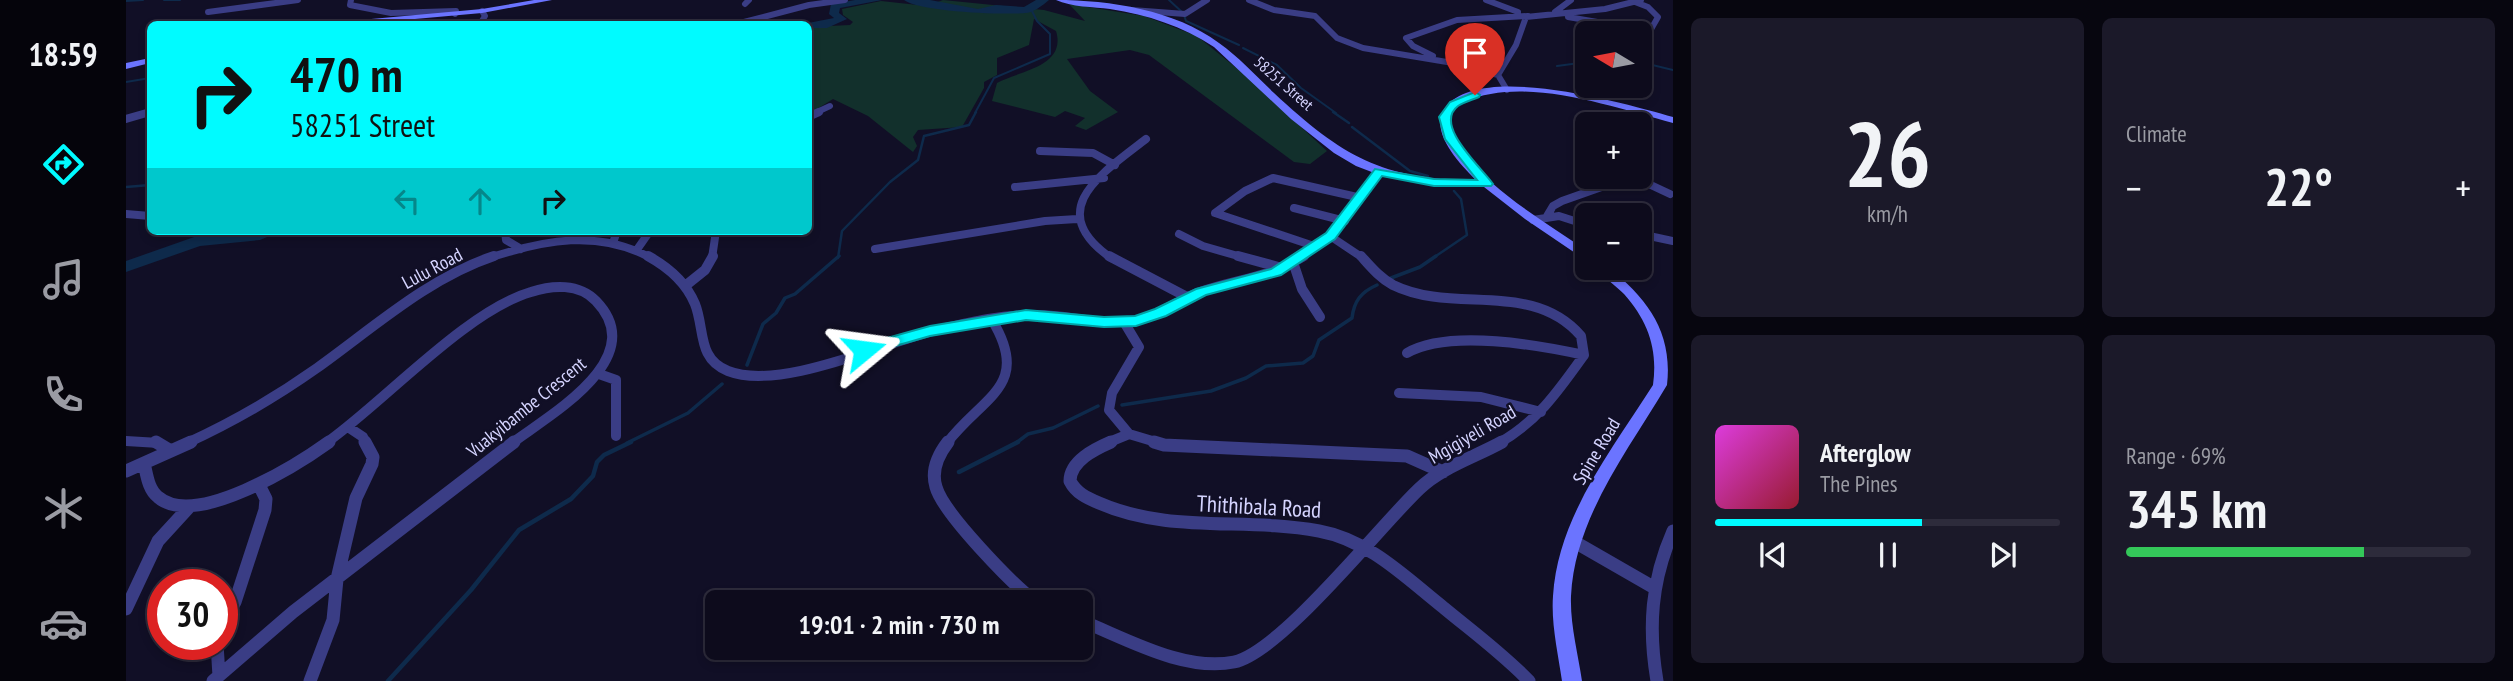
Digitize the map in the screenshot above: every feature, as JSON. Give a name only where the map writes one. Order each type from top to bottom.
[{"type":"street","points":[[208,12],[298,0]]},
{"type":"street","points":[[351,0],[348,4],[387,13],[453,9],[482,11],[548,0]]},
{"type":"street","points":[[748,21],[809,5],[845,0]]},
{"type":"street","name":"58251 Street","points":[[1060,0],[1129,10],[1185,27],[1208,39],[1335,149],[1380,171],[1434,183],[1487,184]]},
{"type":"street","points":[[1129,10],[1185,14],[1207,0]]},
{"type":"street","points":[[1486,0],[1529,16]]},
{"type":"street","points":[[1546,15],[1567,6],[1571,0]]},
{"type":"street","points":[[1251,1],[1274,10],[1315,16],[1337,38],[1363,48],[1460,64]]},
{"type":"street","points":[[1498,75],[1417,49],[1406,38],[1457,20],[1555,15],[1638,1],[1658,17],[1650,31],[1630,30],[1555,15]]},
{"type":"street","points":[[361,21],[453,9]]},
{"type":"street","points":[[482,11],[485,16],[482,21]]},
{"type":"street","points":[[1507,90],[1498,75],[1499,68],[1518,40],[1521,23],[1529,16]]},
{"type":"street","points":[[126,66],[147,62]]},
{"type":"street","points":[[1575,249],[1487,184],[1451,139],[1444,117],[1461,100],[1507,90],[1587,97],[1673,120]]},
{"type":"street","points":[[812,115],[830,106]]},
{"type":"street","points":[[126,119],[147,113]]},
{"type":"street","points":[[1146,139],[1115,165],[1079,205],[1077,219],[1087,236],[1108,257],[1187,298]]},
{"type":"street","points":[[1040,151],[1093,153],[1115,165]]},
{"type":"street","name":"Lulu Road","points":[[126,471],[259,407],[428,287],[465,268],[521,249],[565,239],[613,237],[668,270],[685,286],[699,316],[706,356],[729,372],[749,376],[796,372],[930,331],[992,320],[1040,315],[1124,322],[1161,313],[1187,298],[1282,268],[1317,247],[1345,221],[1357,197],[1380,171]]},
{"type":"street","points":[[1015,187],[1104,178]]},
{"type":"street","points":[[1317,247],[1216,213],[1245,191],[1273,178],[1357,197]]},
{"type":"street","points":[[1547,216],[1553,206],[1562,201],[1628,178],[1638,179],[1670,194]]},
{"type":"street","points":[[1294,208],[1345,221]]},
{"type":"street","points":[[126,214],[147,216]]},
{"type":"street","points":[[1533,220],[1547,216],[1575,222]]},
{"type":"street","points":[[875,249],[1045,221],[1077,219]]},
{"type":"street","points":[[1179,234],[1196,245],[1236,253],[1282,268]]},
{"type":"street","points":[[505,235],[506,240],[521,249]]},
{"type":"street","points":[[636,251],[647,235]]},
{"type":"street","points":[[685,286],[706,272],[714,255],[716,235]]},
{"type":"street","points":[[1331,236],[1356,251],[1378,276],[1398,287],[1423,294],[1511,299],[1547,310],[1580,333],[1585,342],[1584,355],[1548,347],[1495,342],[1427,343],[1410,348],[1406,353]]},
{"type":"street","points":[[1652,237],[1673,241]]},
{"type":"street","points":[[1293,262],[1302,289],[1320,317]]},
{"type":"street","name":"Spine Road","points":[[1572,681],[1562,597],[1573,541],[1587,509],[1660,385],[1666,370],[1665,351],[1647,310],[1617,280]]},
{"type":"street","name":"Vuakyibambe Crescent","points":[[190,506],[226,498],[259,485],[348,427],[491,311],[546,288],[584,292],[606,308],[613,336],[612,349],[599,374],[538,426],[268,631],[216,678]]},
{"type":"street","points":[[992,320],[1008,350],[1007,371],[942,451],[934,470],[935,482],[952,513],[1021,590]]},
{"type":"street","points":[[1124,322],[1139,347],[1109,403],[1113,417],[1129,434],[1164,445],[1197,448],[1407,456],[1443,472]]},
{"type":"street","name":"Mgigiyeli Road","points":[[1093,625],[1181,657],[1230,662],[1256,652],[1279,635],[1421,487],[1443,472],[1507,439],[1541,412],[1584,355]]},
{"type":"street","points":[[599,374],[616,380],[616,436]]},
{"type":"street","points":[[1399,393],[1481,397],[1541,412]]},
{"type":"street","points":[[310,681],[333,620],[337,579],[356,498],[373,457],[363,437],[348,427]]},
{"type":"street","name":"Thithibala Road","points":[[1129,434],[1100,447],[1076,464],[1069,478],[1075,490],[1138,520],[1211,527],[1307,529],[1337,535],[1363,547],[1492,645],[1530,681]]},
{"type":"street","points":[[126,441],[155,441],[171,451]]},
{"type":"street","points":[[144,463],[155,494],[175,506],[190,506]]},
{"type":"street","points":[[238,593],[265,510],[267,499],[259,485]]},
{"type":"street","points":[[126,610],[158,541],[190,506]]},
{"type":"street","points":[[1657,681],[1650,635],[1653,586],[1661,555],[1673,531]]},
{"type":"street","points":[[1573,541],[1653,586]]},
{"type":"street","points":[[216,678],[217,660]]},
{"type":"green space","points":[[943,0],[1044,10],[1085,21],[1069,4],[1144,16],[1197,36],[1245,75],[1327,151],[1310,164],[1294,162],[1149,55],[1130,50],[1067,59],[1090,91],[1118,112],[1086,130],[1075,126],[1085,118],[1065,111],[1055,117],[992,101],[997,83],[1038,66],[1054,53],[1056,31],[1034,19],[1029,45],[997,58],[997,75],[984,82],[984,88],[962,127],[918,130],[913,137],[917,146],[913,152],[868,116],[833,99],[812,112],[812,27],[850,25],[853,22],[843,15],[842,9],[881,1],[927,6]]},
{"type":"waterway","points":[[126,1],[143,0]]},
{"type":"waterway","points":[[164,0],[180,0]]},
{"type":"waterway","points":[[812,25],[827,25],[842,19],[834,14],[835,6],[877,0]]},
{"type":"waterway","points":[[909,0],[977,12],[996,8],[1026,10],[1044,0]]},
{"type":"waterway","points":[[1169,0],[1182,12]]},
{"type":"waterway","points":[[975,113],[994,78],[1050,54],[1050,34],[1037,21],[1030,7]]},
{"type":"waterway","points":[[1184,15],[1186,21],[1239,45]]},
{"type":"waterway","points":[[1243,48],[1277,65],[1301,88],[1336,113]]},
{"type":"waterway","points":[[1557,66],[1575,64]]},
{"type":"waterway","points":[[1652,65],[1673,70]]},
{"type":"waterway","points":[[126,82],[147,78]]},
{"type":"waterway","points":[[838,257],[842,231],[890,182],[918,160],[924,136],[969,125],[976,112]]},
{"type":"waterway","points":[[1333,112],[1349,123]]},
{"type":"waterway","points":[[1352,127],[1410,171],[1428,176]]},
{"type":"waterway","points":[[126,187],[147,185]]},
{"type":"waterway","points":[[1433,258],[1467,235],[1461,199],[1454,191]]},
{"type":"waterway","points":[[126,267],[197,241],[260,235]]},
{"type":"waterway","points":[[1391,278],[1420,267],[1436,256]]},
{"type":"waterway","points":[[747,365],[763,324],[776,313],[785,298],[795,294],[838,257]]},
{"type":"waterway","points":[[1122,405],[1211,391],[1246,378],[1266,366],[1303,363],[1313,356],[1319,340],[1352,318],[1359,298],[1377,285]]},
{"type":"waterway","points":[[627,443],[688,413],[722,384]]},
{"type":"waterway","points":[[1016,443],[1028,434],[1053,428],[1098,406]]},
{"type":"waterway","points":[[388,681],[471,590],[519,530],[571,499],[593,476],[597,462],[604,455],[631,442]]},
{"type":"waterway","points":[[959,472],[1018,442]]},
{"type":"route","points":[[864,350],[930,331],[1026,315],[1104,322],[1136,321],[1161,313],[1201,292],[1276,272],[1304,256],[1331,236],[1345,221],[1357,197],[1380,171],[1434,183],[1487,184],[1451,139],[1444,125],[1444,117],[1453,105],[1475,95]]}]
